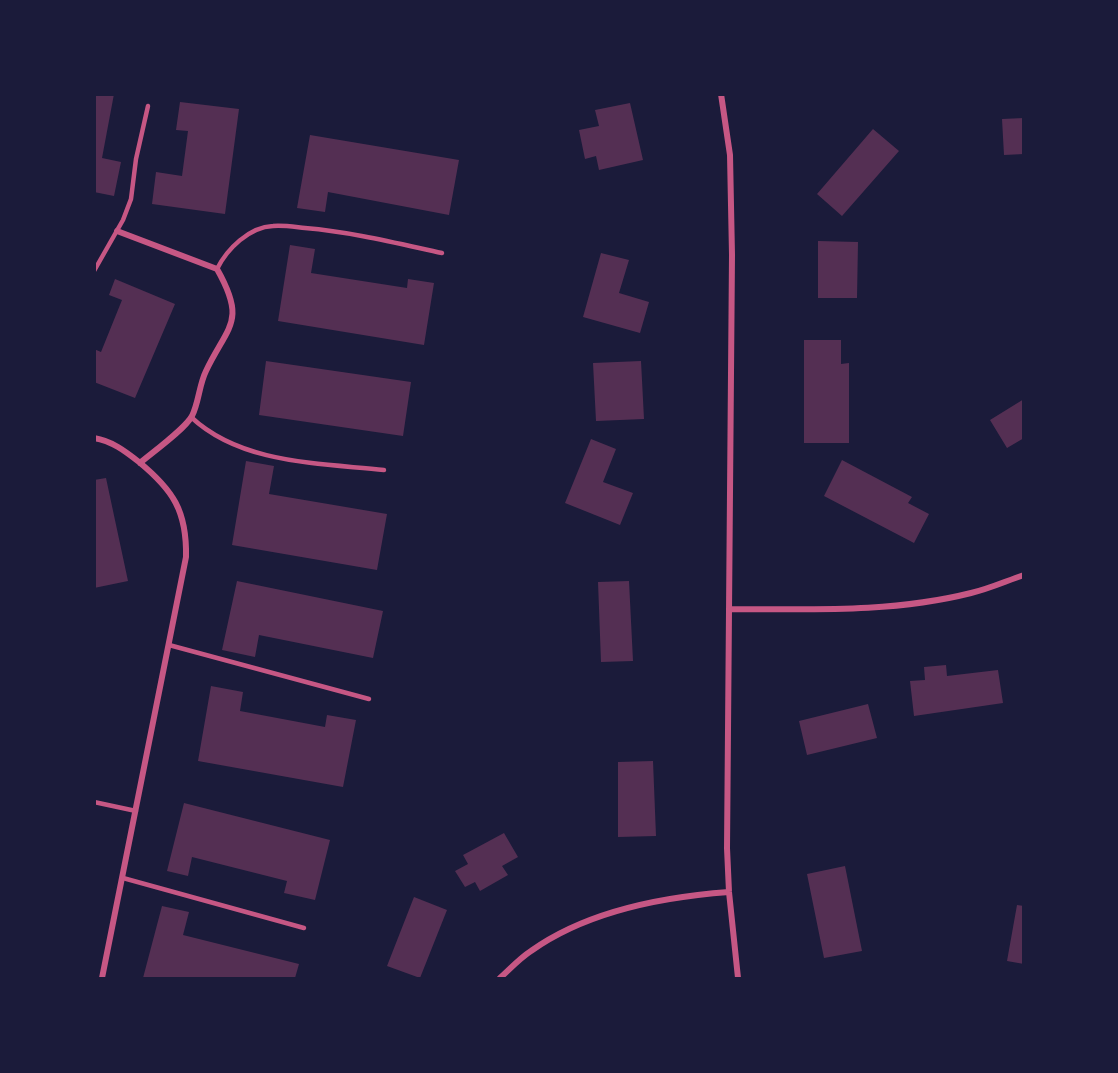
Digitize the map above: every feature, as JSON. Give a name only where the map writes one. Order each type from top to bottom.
[{"type":"street","points":[[721,94],[730,155],[732,255],[727,848],[738,978]]},
{"type":"street","points":[[117,231],[217,269],[231,303],[233,317],[228,334],[205,372],[191,417],[140,463]]},
{"type":"street","points":[[94,438],[124,449],[154,473],[171,493],[182,517],[186,557],[102,978]]},
{"type":"street","points":[[730,609],[876,608],[927,602],[973,593],[1023,575]]},
{"type":"street","points":[[500,978],[530,951],[560,933],[614,912],[642,904],[696,894],[729,892]]},
{"type":"lane","points":[[94,271],[117,231],[131,199],[136,159],[148,106]]},
{"type":"lane","points":[[217,269],[233,245],[253,232],[272,225],[342,231],[442,253]]},
{"type":"lane","points":[[191,417],[201,426],[247,450],[294,461],[384,470]]},
{"type":"lane","points":[[169,645],[369,699]]},
{"type":"lane","points":[[94,802],[136,811]]},
{"type":"lane","points":[[123,878],[304,928]]},
{"type":"building","points":[[94,94],[114,94],[102,158],[121,162],[114,196],[94,192]]},
{"type":"building","points":[[180,102],[239,109],[225,214],[152,204],[156,172],[182,176],[188,131],[176,130]]},
{"type":"building","points":[[630,103],[643,160],[599,170],[596,156],[585,159],[579,130],[599,126],[595,110]]},
{"type":"building","points":[[1024,118],[1024,154],[1004,155],[1002,119]]},
{"type":"building","points":[[873,129],[899,151],[842,216],[817,194]]},
{"type":"building","points":[[310,135],[459,160],[449,215],[328,192],[325,212],[297,208]]},
{"type":"building","points":[[818,241],[858,242],[857,298],[818,298]]},
{"type":"building","points":[[290,245],[315,249],[311,273],[407,288],[408,279],[434,283],[424,345],[278,321]]},
{"type":"building","points":[[601,253],[629,260],[619,293],[649,302],[640,333],[583,317]]},
{"type":"building","points":[[115,279],[175,304],[135,398],[94,382],[94,349],[101,352],[122,300],[109,295]]},
{"type":"building","points":[[804,340],[841,340],[841,364],[849,363],[849,443],[804,443]]},
{"type":"building","points":[[266,361],[411,382],[403,436],[259,415]]},
{"type":"building","points":[[641,361],[644,419],[596,421],[593,363]]},
{"type":"building","points":[[1024,399],[1024,438],[1007,448],[990,420]]},
{"type":"building","points":[[591,439],[616,449],[603,482],[633,493],[620,525],[565,503]]},
{"type":"building","points":[[842,460],[912,497],[908,503],[929,514],[914,543],[824,496]]},
{"type":"building","points":[[246,461],[274,466],[269,494],[387,514],[377,570],[232,545]]},
{"type":"building","points":[[106,478],[128,581],[94,588],[94,480]]},
{"type":"building","points":[[237,581],[383,611],[373,658],[259,635],[255,657],[222,650]]},
{"type":"building","points":[[629,581],[633,661],[601,662],[598,582]]},
{"type":"building","points":[[946,665],[947,676],[998,670],[1003,703],[914,716],[910,681],[925,680],[924,667]]},
{"type":"building","points":[[211,686],[243,692],[240,711],[325,727],[327,715],[356,720],[343,787],[198,761]]},
{"type":"building","points":[[868,704],[877,738],[807,755],[799,721]]},
{"type":"building","points":[[653,761],[656,836],[618,837],[618,762]]},
{"type":"building","points":[[184,803],[330,840],[315,900],[284,893],[287,881],[192,857],[188,876],[167,871]]},
{"type":"building","points":[[504,833],[518,857],[502,866],[508,875],[480,891],[475,882],[465,887],[455,871],[468,864],[463,855]]},
{"type":"building","points":[[845,866],[862,951],[824,958],[807,874]]},
{"type":"building","points":[[414,897],[447,910],[420,978],[387,966]]},
{"type":"building","points":[[1017,905],[1024,906],[1024,964],[1007,961]]},
{"type":"building","points":[[162,906],[189,912],[183,935],[299,964],[295,978],[143,978]]}]
